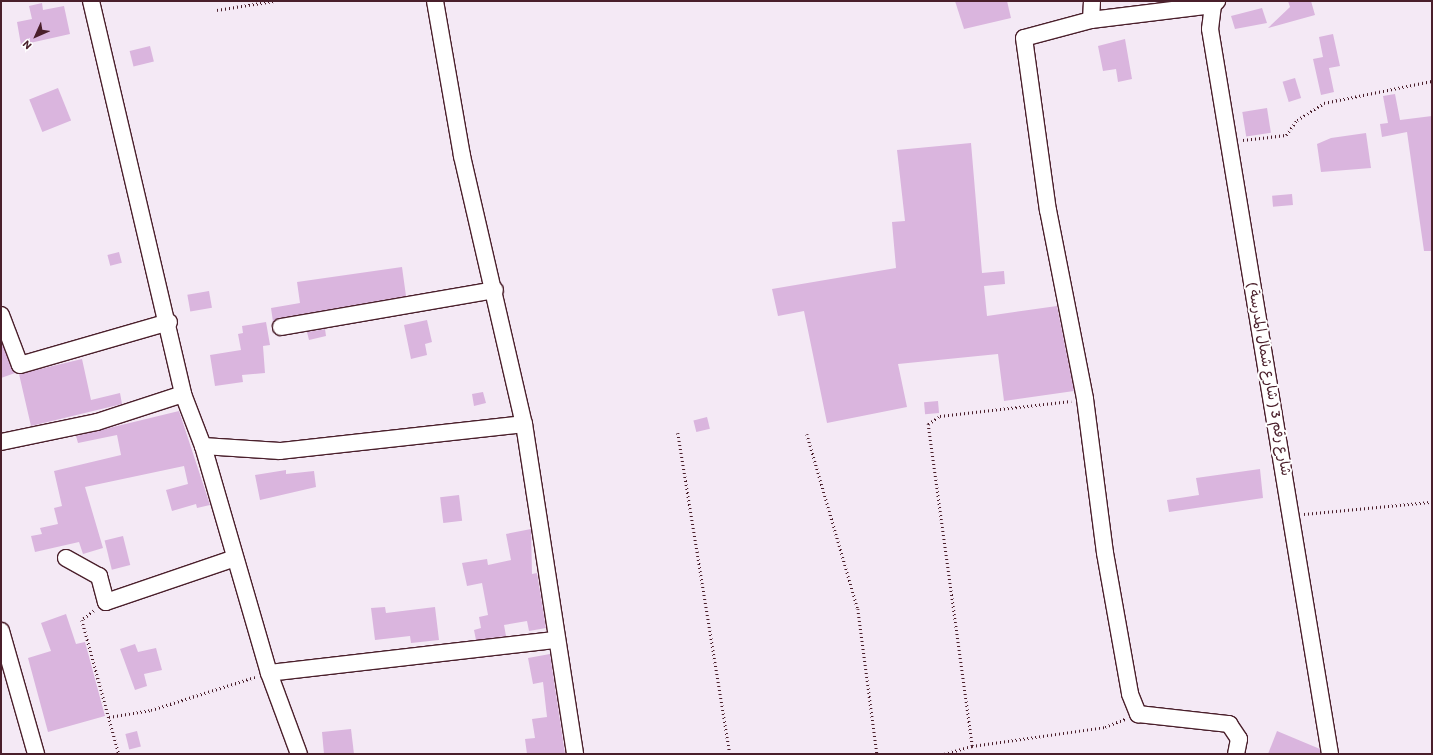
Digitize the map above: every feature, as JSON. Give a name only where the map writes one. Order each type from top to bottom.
[{"type":"street","points":[[92,1],[169,322],[183,394],[203,446],[269,673],[299,754]]},
{"type":"street","points":[[435,1],[462,156],[495,290],[524,424],[555,640],[575,754]]},
{"type":"street","points":[[1091,20],[1092,1]]},
{"type":"street","points":[[1215,3],[1091,20],[1024,38],[1048,210],[1085,399],[1105,553],[1130,694],[1138,714],[1229,724],[1239,739],[1236,754]]},
{"type":"street","name":"شارع رقم 3 ( شارع شمال المدرسة )","points":[[1215,3],[1210,29],[1292,515],[1330,754]]},
{"type":"street","points":[[281,328],[495,290]]},
{"type":"street","points":[[1,315],[20,365],[169,322]]},
{"type":"street","points":[[1,442],[97,422],[183,394]]},
{"type":"street","points":[[203,446],[280,451],[524,424]]},
{"type":"street","points":[[66,558],[99,576],[106,602],[235,558]]},
{"type":"street","points":[[1,631],[36,754]]},
{"type":"street","points":[[269,673],[555,640]]},
{"type":"path","points":[[218,10],[274,1]]},
{"type":"path","points":[[1229,142],[1286,135],[1297,120],[1324,103],[1432,81]]},
{"type":"path","points":[[972,746],[928,424],[940,416],[1085,399]]},
{"type":"path","points":[[678,433],[730,754]]},
{"type":"path","points":[[807,434],[858,609],[877,754]]},
{"type":"path","points":[[1292,515],[1432,502]]},
{"type":"path","points":[[106,602],[82,620],[119,754]]},
{"type":"path","points":[[109,717],[151,710],[269,673]]},
{"type":"path","points":[[944,754],[972,746],[1104,728],[1138,714]]},
{"type":"building","points":[[955,1],[1007,1],[1011,18],[964,29]]},
{"type":"building","points":[[1288,1],[1311,1],[1315,15],[1268,28],[1290,7]]},
{"type":"building","points":[[42,3],[43,10],[64,6],[70,34],[21,45],[17,22],[32,19],[29,6]]},
{"type":"building","points":[[1262,8],[1267,23],[1235,29],[1231,16]]},
{"type":"building","points":[[1333,34],[1340,66],[1329,68],[1334,92],[1321,95],[1313,59],[1323,57],[1319,37]]},
{"type":"building","points":[[1125,39],[1132,79],[1118,82],[1116,69],[1103,71],[1098,46]]},
{"type":"building","points":[[150,46],[154,62],[133,67],[130,51]]},
{"type":"building","points":[[1295,78],[1301,98],[1289,102],[1283,82]]},
{"type":"building","points":[[58,88],[71,120],[42,132],[29,100]]},
{"type":"building","points":[[1395,94],[1400,120],[1432,116],[1432,251],[1424,251],[1407,132],[1382,137],[1380,124],[1388,123],[1383,96]]},
{"type":"building","points":[[1267,108],[1271,133],[1246,137],[1242,112]]},
{"type":"building","points":[[1366,133],[1371,168],[1321,172],[1317,144],[1331,138]]},
{"type":"building","points":[[971,143],[982,273],[1004,271],[1005,284],[984,286],[987,316],[1057,306],[1074,391],[1004,401],[998,354],[898,364],[907,407],[827,423],[804,311],[778,316],[772,289],[896,268],[892,222],[905,221],[897,150]]},
{"type":"building","points":[[1292,194],[1293,205],[1273,207],[1272,196]]},
{"type":"building","points":[[119,252],[122,263],[110,266],[107,255]]},
{"type":"building","points":[[402,267],[406,296],[279,318],[273,322],[271,308],[300,303],[297,282]]},
{"type":"building","points":[[209,291],[212,308],[190,312],[187,295]]},
{"type":"building","points":[[427,320],[432,342],[425,344],[427,355],[411,359],[404,325]]},
{"type":"building","points":[[266,322],[270,345],[263,346],[265,373],[242,375],[243,382],[215,386],[210,355],[241,350],[238,334],[243,333],[242,326]]},
{"type":"building","points":[[325,329],[326,336],[309,340],[307,332]]},
{"type":"building","points":[[1,342],[15,373],[1,378]]},
{"type":"building","points":[[82,359],[91,400],[120,393],[122,404],[31,426],[19,374]]},
{"type":"building","points":[[483,392],[486,403],[474,406],[472,394]]},
{"type":"building","points":[[938,401],[939,413],[925,414],[924,402]]},
{"type":"building","points":[[179,411],[210,505],[197,508],[196,504],[172,511],[166,490],[188,484],[184,466],[85,487],[103,548],[83,554],[79,542],[35,552],[31,536],[42,534],[40,528],[58,524],[54,508],[62,506],[54,471],[121,455],[117,435],[78,443],[76,436]]},
{"type":"building","points":[[707,417],[710,429],[696,432],[693,420]]},
{"type":"building","points":[[1260,469],[1263,498],[1169,512],[1167,500],[1199,495],[1196,478]]},
{"type":"building","points":[[286,470],[286,474],[314,471],[316,487],[260,500],[255,475]]},
{"type":"building","points":[[459,495],[462,521],[443,523],[440,497]]},
{"type":"building","points":[[531,529],[532,574],[537,573],[546,628],[529,631],[527,621],[504,625],[506,636],[476,640],[474,630],[481,628],[479,617],[488,615],[482,583],[467,586],[462,563],[487,559],[488,565],[511,560],[506,534]]},
{"type":"building","points":[[123,536],[130,565],[112,570],[105,541]]},
{"type":"building","points":[[385,607],[386,613],[435,607],[439,640],[411,643],[410,636],[375,640],[371,608]]},
{"type":"building","points":[[66,614],[76,644],[85,642],[105,716],[48,732],[28,658],[51,651],[41,623]]},
{"type":"building","points":[[135,644],[138,652],[156,648],[162,670],[144,674],[147,686],[135,690],[120,649]]},
{"type":"building","points":[[550,654],[565,754],[527,754],[525,739],[535,738],[532,719],[547,717],[543,682],[533,684],[528,658]]},
{"type":"building","points":[[351,729],[354,754],[324,754],[322,732]]},
{"type":"building","points":[[137,731],[141,747],[129,749],[125,734]]},
{"type":"building","points":[[1277,731],[1320,749],[1320,754],[1268,754]]}]
